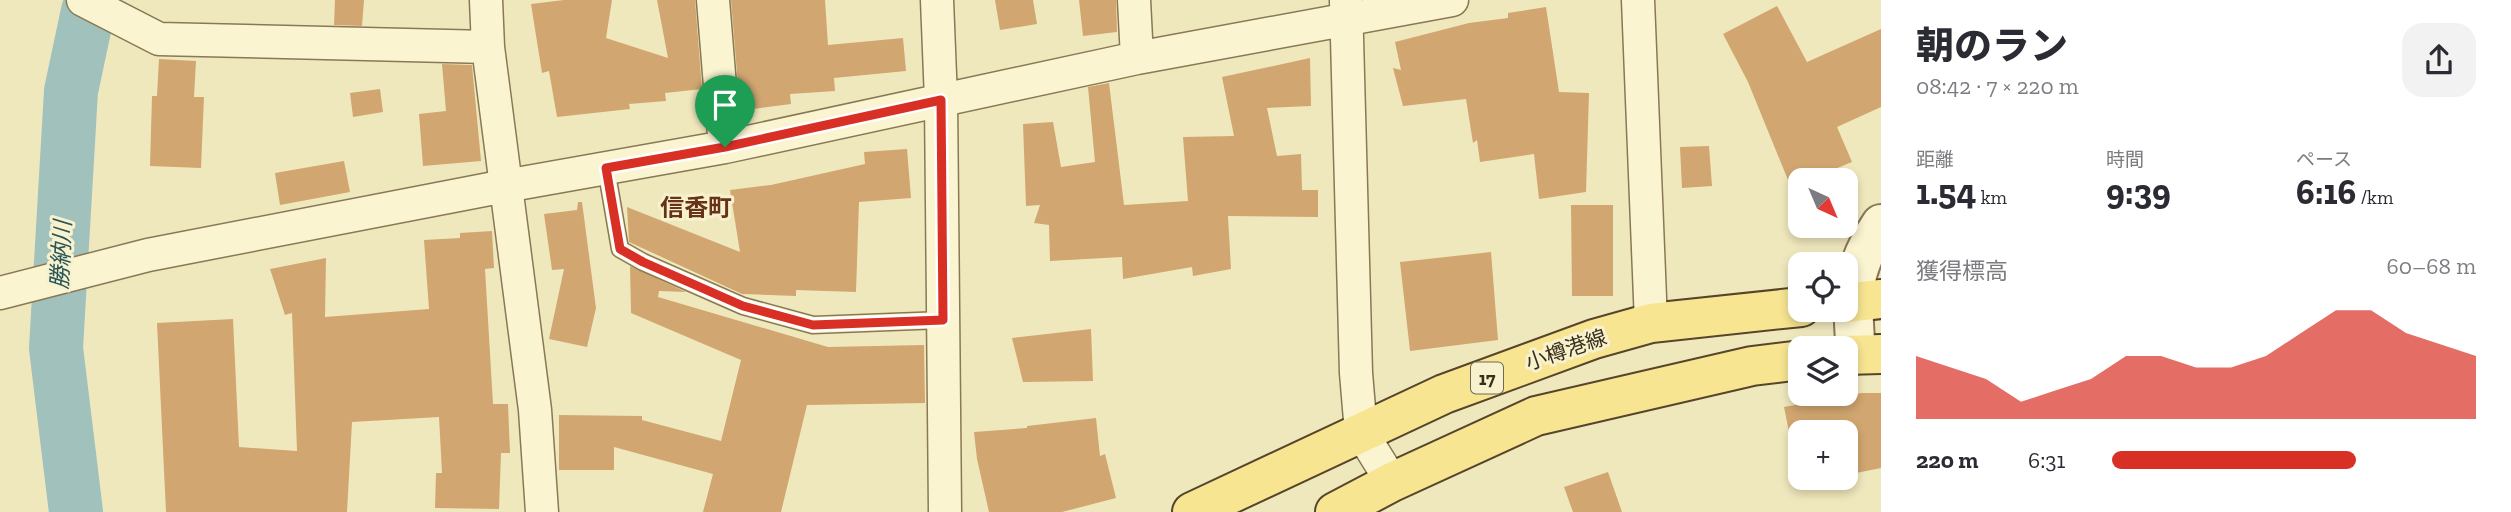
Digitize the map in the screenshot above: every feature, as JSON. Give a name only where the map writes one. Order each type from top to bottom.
[{"type":"main road","name":"小樽港線","points":[[1192,512],[1444,394],[1594,339],[1651,323],[1788,308]]},
{"type":"main road","points":[[1335,512],[1392,482],[1536,416],[1752,366],[1788,362]]},
{"type":"street","points":[[83,0],[159,39],[488,47]]},
{"type":"street","points":[[486,0],[488,47],[535,410],[542,512]]},
{"type":"street","points":[[713,0],[725,147]]},
{"type":"street","points":[[937,0],[941,100],[945,512]]},
{"type":"street","points":[[1134,0],[1137,58]]},
{"type":"street","points":[[3,293],[148,255],[505,186],[725,147],[1347,10],[1452,0]]},
{"type":"street","points":[[1637,0],[1651,323]]},
{"type":"street","points":[[1347,10],[1356,373],[1360,432],[1392,482]]},
{"type":"street","points":[[1861,354],[1860,259],[1881,224]]},
{"type":"lane","points":[[606,168],[620,249],[643,262],[743,306],[813,325],[943,320]]},
{"type":"building","points":[[335,0],[364,0],[362,26],[334,25]]},
{"type":"building","points":[[564,0],[612,0],[606,38],[668,58],[657,0],[695,0],[702,89],[665,93],[666,101],[629,104],[630,109],[557,117],[549,71],[542,73],[531,4]]},
{"type":"building","points":[[731,0],[825,0],[828,45],[903,38],[906,71],[834,78],[835,91],[790,94],[791,104],[746,110],[743,85],[738,85]]},
{"type":"building","points":[[995,0],[1033,0],[1037,24],[1000,30]]},
{"type":"building","points":[[1079,0],[1116,0],[1117,32],[1083,36]]},
{"type":"building","points":[[1777,6],[1807,62],[1881,29],[1881,107],[1837,127],[1852,162],[1837,168],[1788,168],[1788,180],[1748,82],[1723,34]]},
{"type":"building","points":[[1546,7],[1559,92],[1589,93],[1586,192],[1539,199],[1534,154],[1480,162],[1477,140],[1473,143],[1466,99],[1403,106],[1393,68],[1401,70],[1395,42],[1469,23],[1508,18],[1508,13]]},
{"type":"building","points":[[1310,58],[1311,106],[1267,108],[1277,156],[1301,154],[1302,190],[1318,190],[1318,217],[1228,216],[1231,269],[1193,276],[1192,267],[1123,279],[1122,257],[1050,261],[1049,225],[1034,223],[1040,205],[1026,206],[1023,124],[1053,122],[1061,167],[1095,162],[1088,87],[1109,83],[1124,205],[1188,201],[1183,137],[1234,136],[1222,77]]},
{"type":"building","points":[[159,59],[196,61],[194,97],[204,97],[201,168],[150,166],[152,96],[157,96]]},
{"type":"building","points":[[442,64],[472,65],[481,161],[423,166],[419,114],[446,111]]},
{"type":"building","points":[[380,89],[383,112],[353,117],[350,93]]},
{"type":"building","points":[[1709,146],[1712,186],[1682,188],[1680,147]]},
{"type":"building","points":[[907,149],[911,198],[859,202],[856,292],[796,290],[796,296],[742,294],[629,242],[627,207],[740,252],[730,190],[771,185],[865,164],[864,152]]},
{"type":"building","points":[[344,161],[350,192],[280,205],[275,173]]},
{"type":"building","points":[[578,202],[582,202],[596,308],[587,347],[549,339],[564,269],[552,270],[544,214],[577,210]]},
{"type":"building","points":[[1571,205],[1613,205],[1613,296],[1572,296]]},
{"type":"building","points":[[492,231],[494,268],[485,269],[493,404],[508,404],[510,453],[501,453],[499,509],[435,508],[436,473],[442,473],[439,417],[352,422],[347,512],[166,512],[157,323],[233,319],[239,447],[297,451],[292,313],[285,315],[270,269],[326,258],[325,317],[429,309],[424,240],[460,238],[460,233]]},
{"type":"building","points":[[1491,252],[1498,340],[1410,351],[1400,262]]},
{"type":"building","points":[[630,266],[686,292],[659,291],[658,297],[828,347],[924,345],[925,403],[807,405],[781,512],[703,512],[713,474],[614,447],[614,470],[559,470],[559,415],[642,416],[642,420],[721,441],[741,360],[631,313]]},
{"type":"building","points":[[1091,329],[1093,381],[1023,382],[1012,338]]},
{"type":"building","points":[[1881,393],[1881,468],[1858,473],[1858,420],[1788,420],[1788,427],[1784,407],[1858,406],[1858,394]]},
{"type":"building","points":[[1096,418],[1100,456],[1105,454],[1116,498],[1062,512],[989,512],[974,432]]},
{"type":"building","points":[[1608,472],[1622,512],[1573,512],[1564,487]]},
{"type":"waterway","name":"勝納川","points":[[76,512],[56,348],[71,91],[92,0]]},
{"type":"district","name":"信香町","points":[[696,208]]},
{"type":"route","points":[[941,100],[943,320],[813,325],[743,306],[643,262],[620,249],[606,168],[725,147],[941,100]]}]
